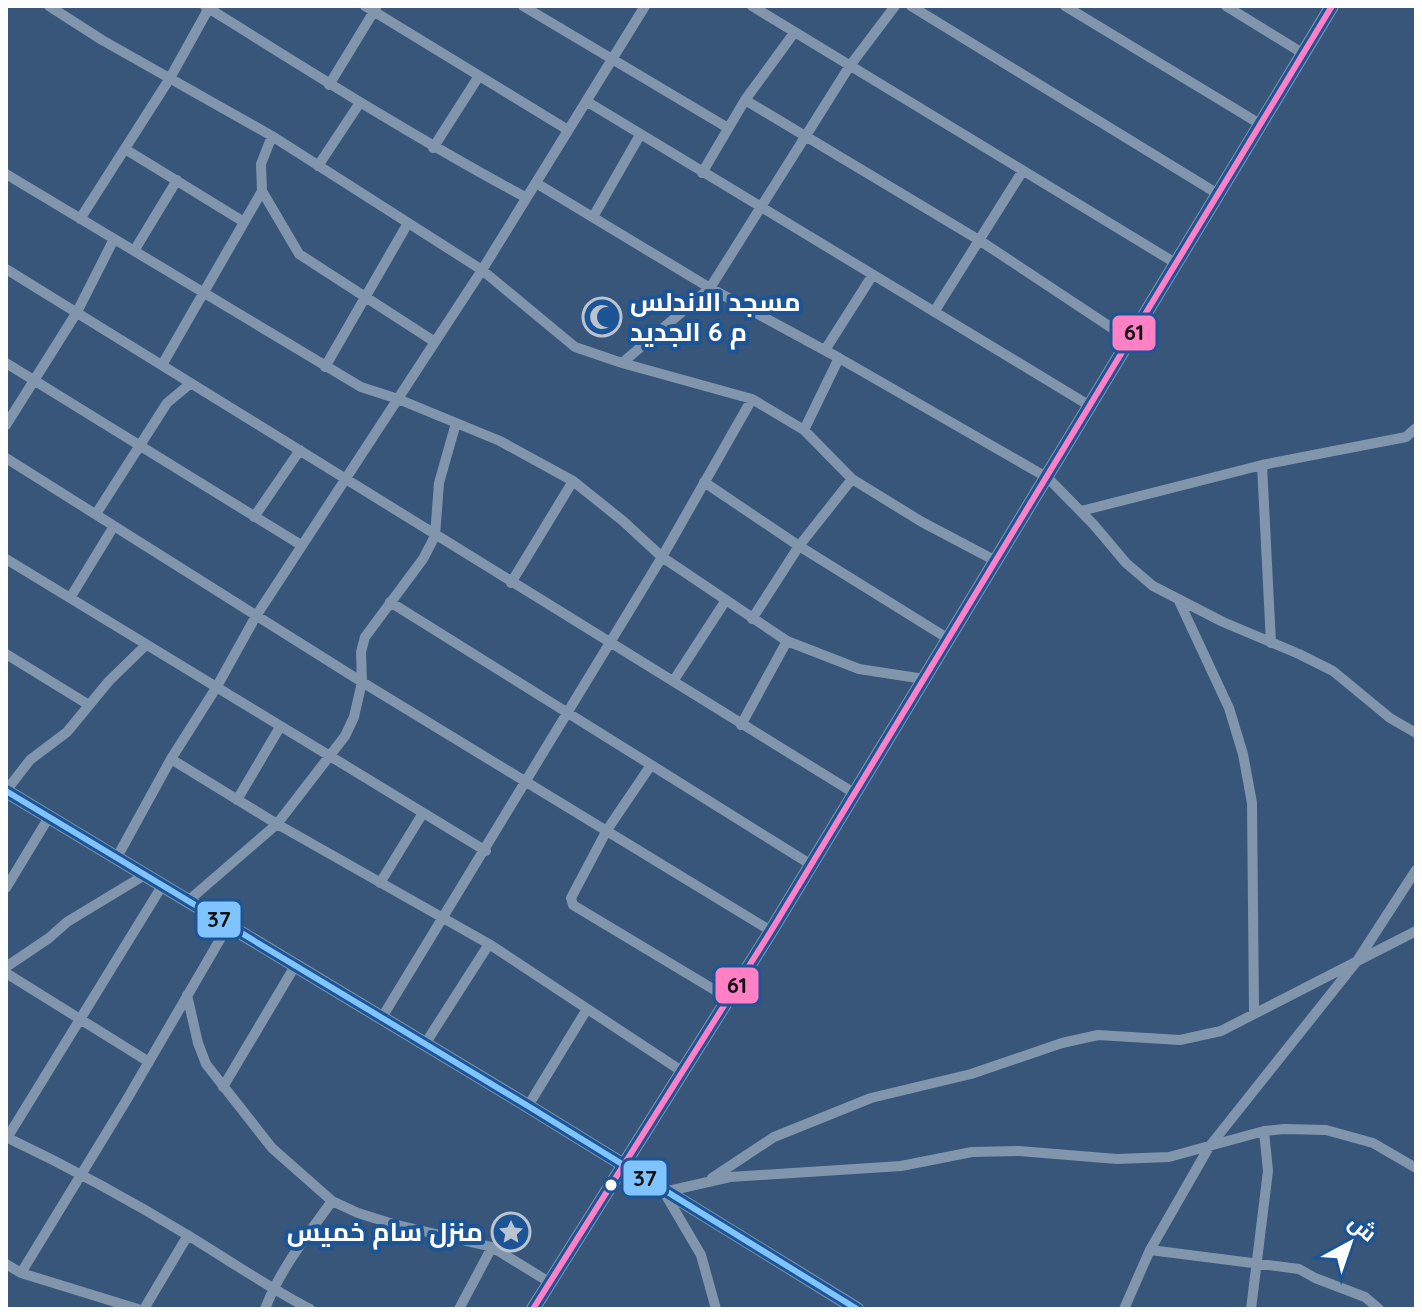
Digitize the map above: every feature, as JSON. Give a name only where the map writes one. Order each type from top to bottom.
[{"type":"street","points":[[49,6],[272,136],[482,270],[575,347],[752,399],[804,430],[852,479],[922,522],[996,561]]},
{"type":"street","points":[[523,6],[728,128]]},
{"type":"street","points":[[116,859],[256,616],[482,270],[645,6]]},
{"type":"street","points":[[752,6],[1177,264]]},
{"type":"street","points":[[622,363],[710,288],[849,67],[895,6]]},
{"type":"street","points":[[911,6],[1218,194]]},
{"type":"street","points":[[1065,6],[1260,124]]},
{"type":"street","points":[[1226,6],[1304,54]]},
{"type":"street","points":[[533,1309],[771,931],[1332,6]]},
{"type":"street","points":[[80,219],[170,78],[208,7],[359,104],[525,197]]},
{"type":"street","points":[[329,85],[372,8],[568,130]]},
{"type":"street","points":[[702,173],[745,100],[794,33]]},
{"type":"street","points":[[433,148],[479,76]]},
{"type":"street","points":[[745,100],[979,240],[1130,340]]},
{"type":"street","points":[[586,101],[1090,406]]},
{"type":"street","points":[[318,166],[359,104]]},
{"type":"street","points":[[593,217],[640,135]]},
{"type":"street","points":[[272,136],[261,164],[262,191],[299,254],[435,342]]},
{"type":"street","points":[[125,149],[244,222]]},
{"type":"street","points":[[934,312],[1022,172]]},
{"type":"street","points":[[6,174],[361,387],[500,441],[573,481],[662,557],[787,641],[859,669],[924,679]]},
{"type":"street","points":[[134,251],[177,180]]},
{"type":"street","points":[[536,183],[710,288],[1048,478],[1126,563],[1153,586],[1179,601],[1333,671],[1390,718],[1416,733]]},
{"type":"street","points":[[162,365],[262,191]]},
{"type":"street","points":[[325,367],[408,223]]},
{"type":"street","points":[[6,425],[36,382],[77,312],[114,239]]},
{"type":"street","points":[[6,269],[854,793]]},
{"type":"street","points":[[825,350],[872,276]]},
{"type":"street","points":[[804,430],[839,358]]},
{"type":"street","points":[[6,363],[301,545]]},
{"type":"street","points":[[96,514],[167,403],[191,383]]},
{"type":"street","points":[[381,1019],[486,851],[662,557],[752,399]]},
{"type":"street","points":[[188,901],[277,824],[329,756],[354,717],[362,682],[361,652],[365,637],[423,559],[435,536],[439,483],[456,423]]},
{"type":"street","points":[[1081,511],[1262,465],[1406,437],[1416,428]]},
{"type":"street","points":[[254,517],[300,450]]},
{"type":"street","points":[[6,458],[362,682],[771,931]]},
{"type":"street","points":[[1262,465],[1271,643]]},
{"type":"street","points":[[752,619],[799,546],[852,479]]},
{"type":"street","points":[[511,583],[573,481]]},
{"type":"street","points":[[704,482],[799,546],[947,638]]},
{"type":"street","points":[[70,598],[114,526]]},
{"type":"street","points":[[6,559],[486,851]]},
{"type":"street","points":[[674,680],[726,600]]},
{"type":"street","points":[[1179,601],[1229,708],[1250,791],[1254,1012]]},
{"type":"street","points":[[390,602],[810,864]]},
{"type":"street","points":[[741,725],[787,641]]},
{"type":"street","points":[[146,645],[58,741],[30,760],[6,791],[857,1309]]},
{"type":"street","points":[[6,654],[89,705]]},
{"type":"street","points":[[237,800],[280,727]]},
{"type":"street","points":[[171,759],[277,824],[489,944],[683,1072]]},
{"type":"street","points":[[651,765],[607,830],[571,898],[573,905],[728,998]]},
{"type":"street","points":[[380,883],[423,813]]},
{"type":"street","points":[[6,888],[49,817]]},
{"type":"street","points":[[1124,1309],[1150,1250],[1209,1147],[1357,961],[1416,870]]},
{"type":"street","points":[[6,967],[67,922],[143,876]]},
{"type":"street","points":[[162,886],[7,1138],[82,1175],[310,1309]]},
{"type":"street","points":[[21,1273],[229,924]]},
{"type":"street","points":[[706,1182],[774,1137],[871,1098],[971,1074],[1062,1043],[1098,1035],[1180,1040],[1221,1031],[1416,931]]},
{"type":"street","points":[[425,1044],[489,944]]},
{"type":"street","points":[[223,1087],[295,966]]},
{"type":"street","points":[[6,973],[149,1062]]},
{"type":"street","points":[[187,995],[206,1064],[272,1148],[332,1201],[393,1224],[492,1247],[549,1282]]},
{"type":"street","points":[[528,1106],[587,1009]]},
{"type":"street","points":[[664,1192],[730,1177],[901,1166],[972,1152],[1019,1151],[1117,1159],[1169,1157],[1264,1131],[1326,1130],[1373,1143],[1416,1168]]},
{"type":"street","points":[[1251,1309],[1268,1171],[1264,1131]]},
{"type":"street","points":[[664,1192],[701,1255],[716,1309]]},
{"type":"street","points":[[265,1309],[273,1289],[332,1201]]},
{"type":"street","points":[[6,1264],[21,1273],[141,1309],[188,1235]]},
{"type":"street","points":[[459,1309],[492,1247]]},
{"type":"street","points":[[1150,1250],[1299,1269],[1365,1297],[1379,1309]]},
{"type":"transit line","name":"61","points":[[533,1309],[771,931],[1332,6]]},
{"type":"transit line","name":"37","points":[[6,791],[857,1309]]},
{"type":"place","name":"مسجد الاندلس م 6 الجديد","points":[[602,317]]},
{"type":"place","name":"منزل سام خميس","points":[[511,1232]]}]
